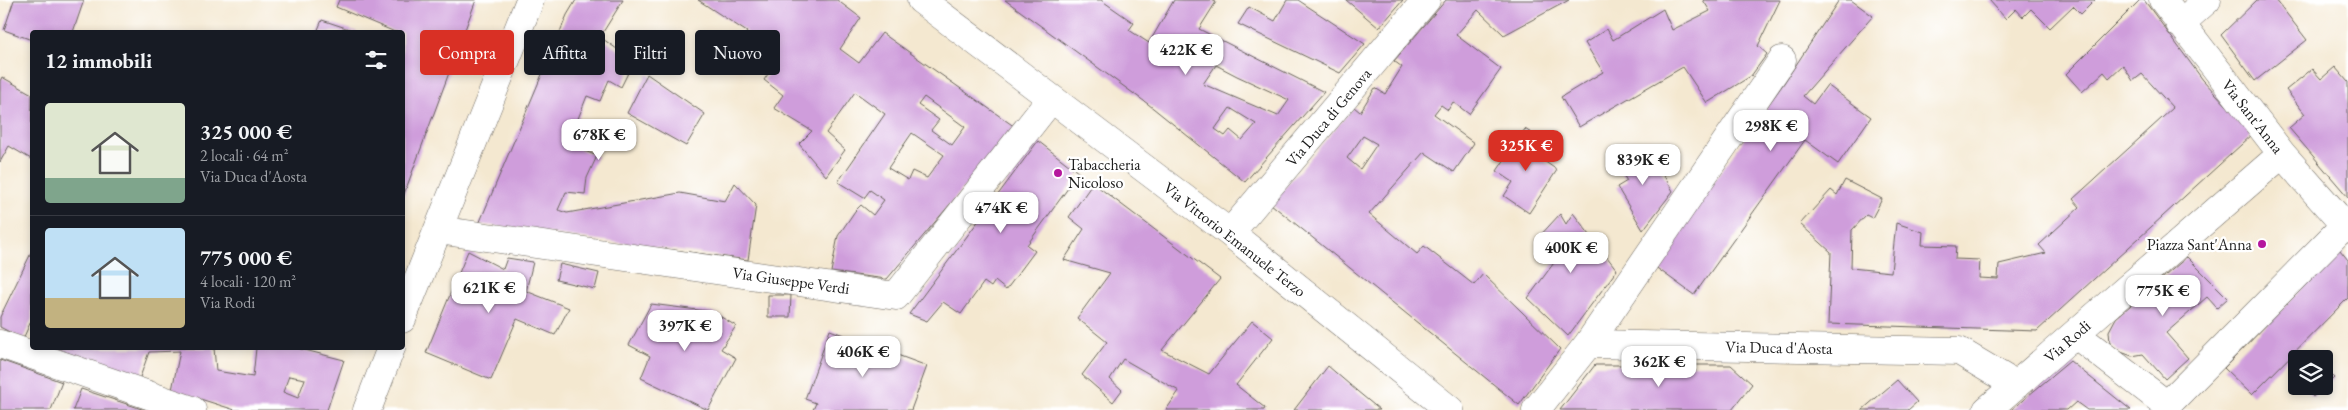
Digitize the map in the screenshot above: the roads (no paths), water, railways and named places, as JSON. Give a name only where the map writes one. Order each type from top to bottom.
[{"type":"street","points":[[405,312],[530,0]]},
{"type":"street","name":"Via Vittorio Emanuele Terzo","points":[[921,0],[1230,233],[1450,410]]},
{"type":"street","name":"Via Duca di Genova","points":[[1230,233],[1426,0]]},
{"type":"street","name":"Via Sant'Anna","points":[[2163,0],[2282,154],[2347,227]]},
{"type":"street","points":[[2180,24],[2207,0]]},
{"type":"street","points":[[1536,410],[1588,344],[1782,60]]},
{"type":"street","name":"Via Giuseppe Verdi","points":[[438,230],[896,296],[1051,99]]},
{"type":"street","name":"Via Rodi","points":[[1987,410],[2282,154]]},
{"type":"street","points":[[2075,334],[2167,405],[2347,227]]},
{"type":"street","points":[[0,344],[192,410]]},
{"type":"street","name":"Via Duca d'Aosta","points":[[1588,344],[1958,351],[2016,386]]},
{"type":"street","points":[[367,410],[391,350]]},
{"type":"place","name":"Tabaccheria Nicoloso","points":[[1058,173]]},
{"type":"place","name":"Piazza Sant'Anna","points":[[2262,244]]}]
